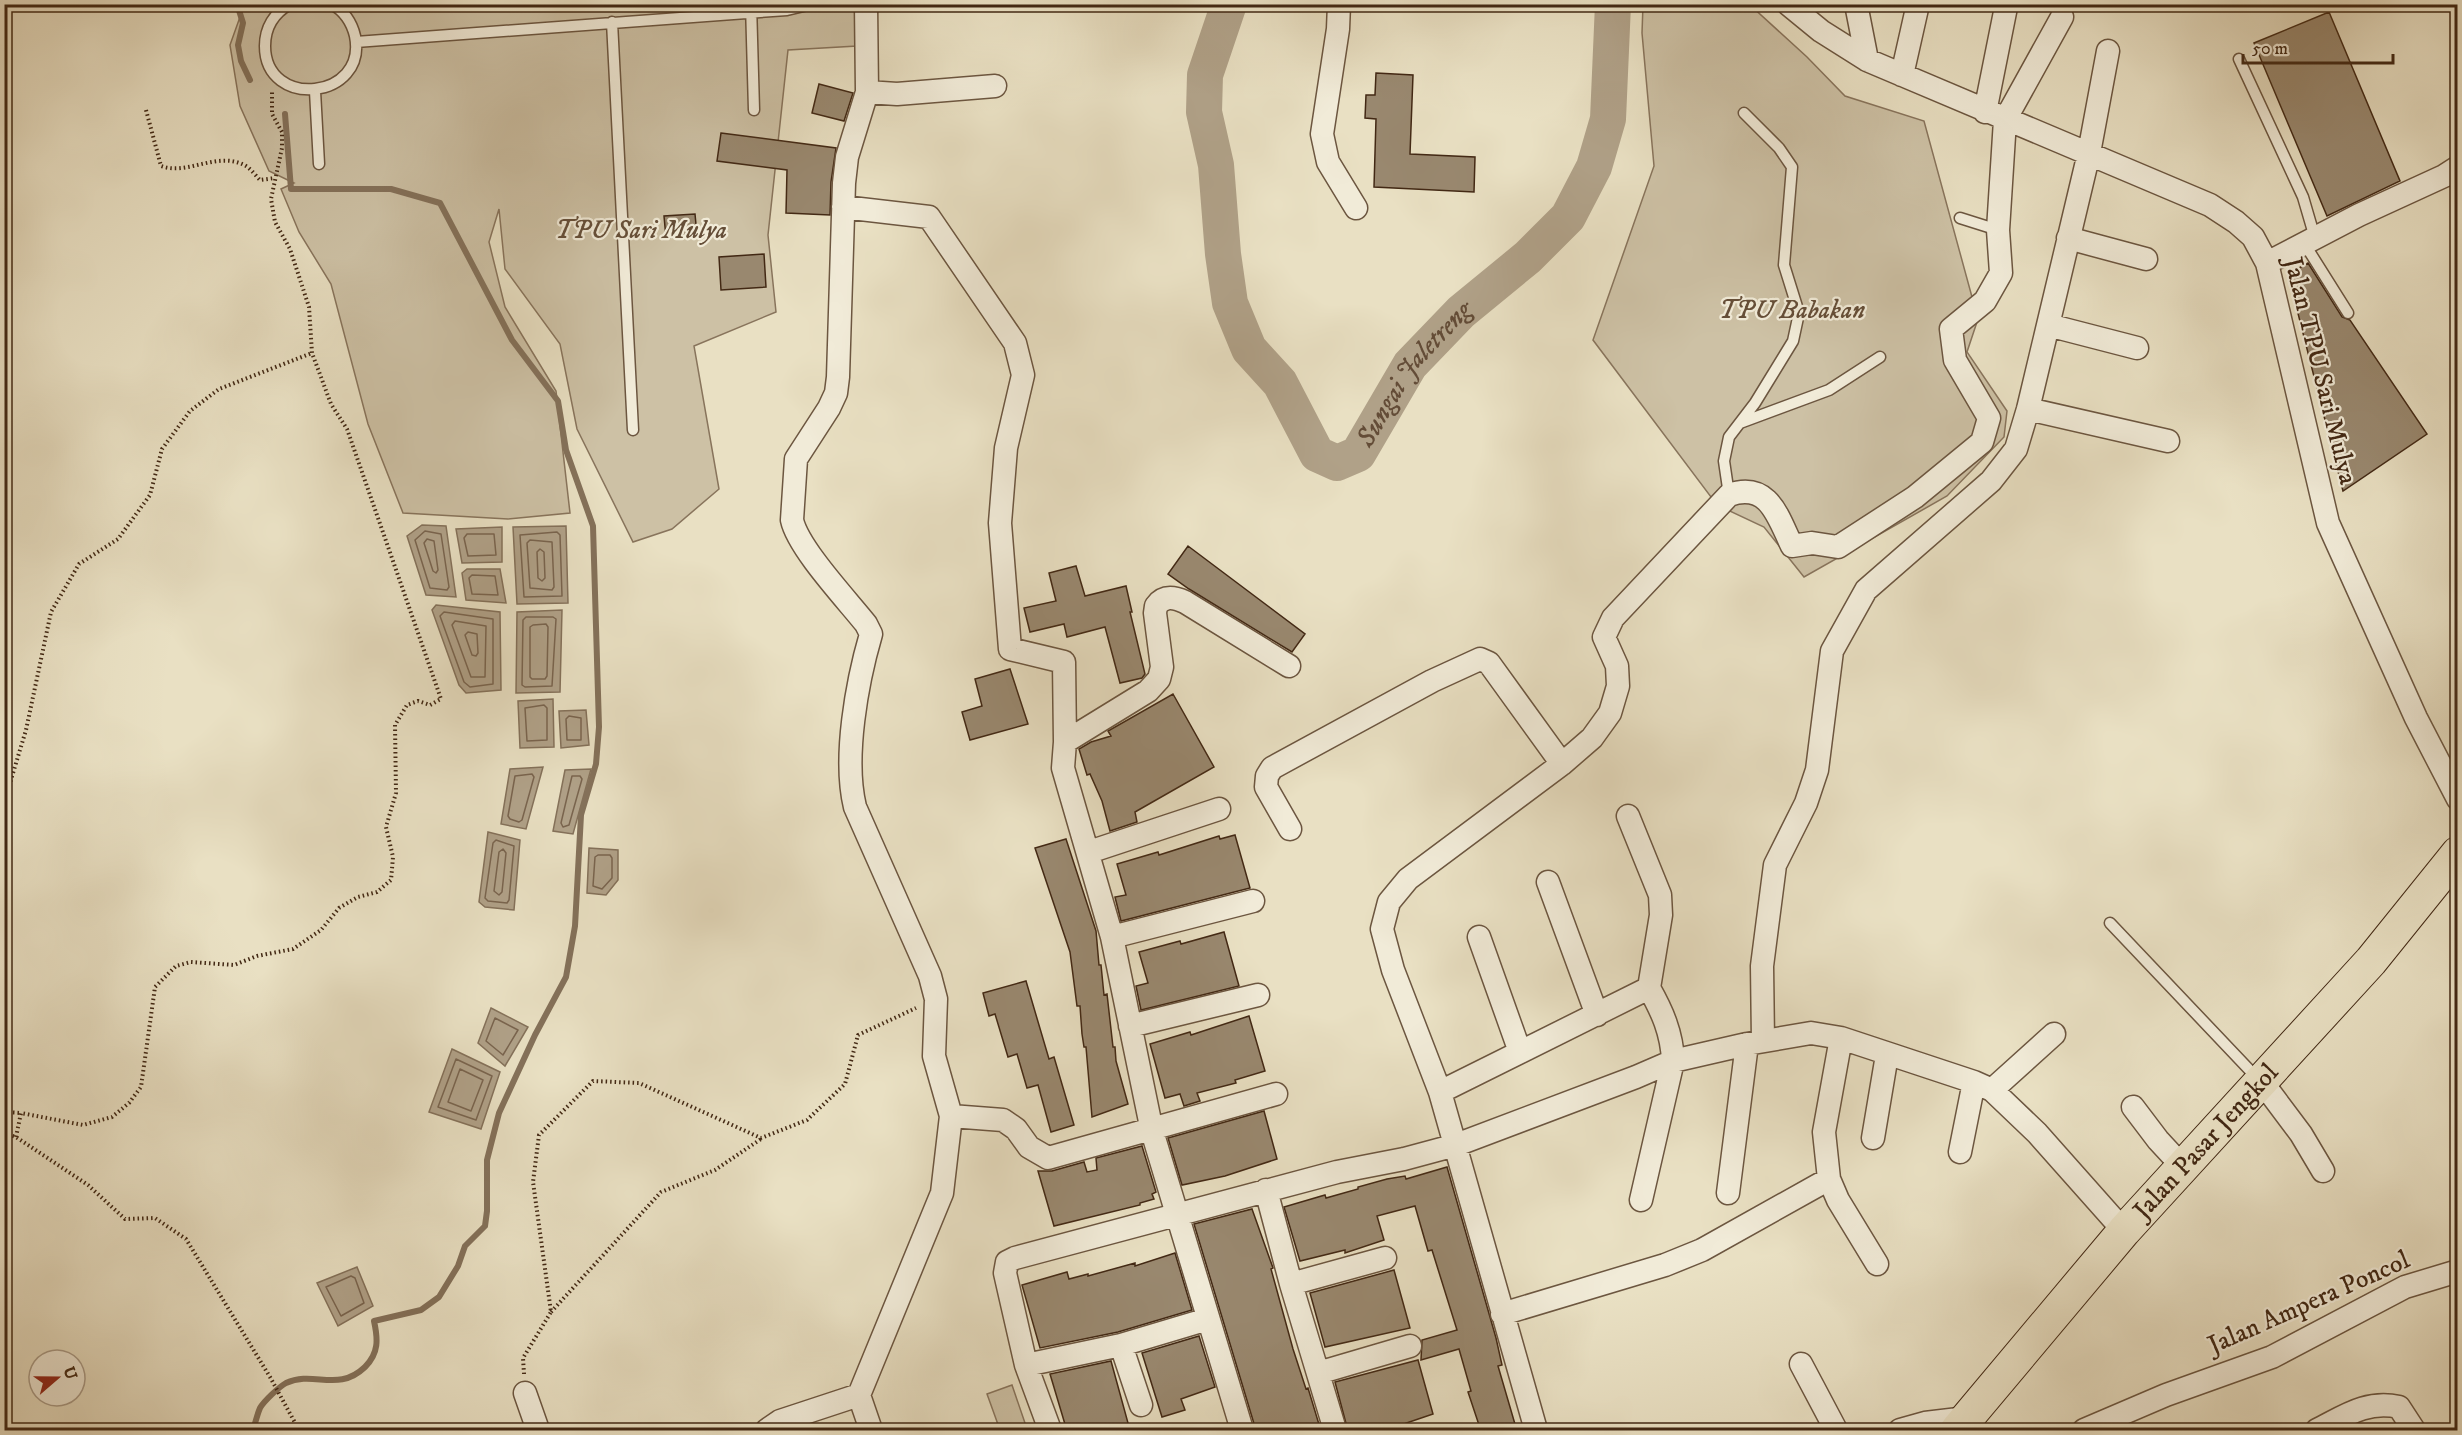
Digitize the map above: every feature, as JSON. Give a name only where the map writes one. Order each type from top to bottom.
[{"type":"main road","name":"Jalan Pasar Jengkol","points":[[1962,1424],[2124,1231],[2371,961],[2457,853]]},
{"type":"street","points":[[866,4],[867,92],[847,157],[836,393],[829,408],[795,459],[792,520],[794,529],[804,545],[866,624],[871,634],[852,735],[850,762],[852,794],[885,876],[930,976],[936,999],[934,1056],[951,1116],[942,1193],[859,1395],[871,1431]]},
{"type":"street","points":[[1339,4],[1338,29],[1323,140],[1328,162],[1356,208]]},
{"type":"street","name":"Jalan TPU Sari Mulya","points":[[1788,4],[1821,32],[1868,60],[1995,116],[2210,205],[2236,222],[2253,237],[2267,263],[2328,523],[2416,718],[2457,799]]},
{"type":"street","points":[[1856,4],[1868,60]]},
{"type":"street","points":[[1902,75],[1918,4]]},
{"type":"street","points":[[1536,1431],[1440,1092],[1393,970],[1382,929],[1384,915],[1389,902],[1408,879],[1562,765],[1592,738],[1610,713],[1618,686],[1619,676],[1604,637],[1612,618],[1729,495],[1750,491],[1762,496],[1773,507],[1792,546],[1812,543],[1838,547],[1915,497],[1982,442],[1989,418],[1955,360],[1951,329],[1985,301],[2001,273],[1995,116],[2006,8]]},
{"type":"street","points":[[1995,116],[2062,17]]},
{"type":"street","points":[[1728,1193],[1755,1042],[1775,865],[1806,803],[1817,770],[1832,651],[1866,590],[1991,482],[2016,449],[2028,409],[2088,153],[2108,51]]},
{"type":"street","points":[[867,92],[897,94],[995,87]]},
{"type":"street","points":[[2267,263],[2359,215],[2444,176],[2457,167]]},
{"type":"street","points":[[843,207],[929,217],[1015,343],[1023,375],[1006,448],[1000,523],[1010,649],[1064,662],[1063,768],[1112,937],[1152,1131],[1242,1431]]},
{"type":"street","points":[[2068,238],[2146,259]]},
{"type":"street","points":[[2048,325],[2137,348]]},
{"type":"street","points":[[2028,409],[2168,441]]},
{"type":"street","points":[[1065,742],[1148,691],[1159,680],[1162,662],[1155,613],[1156,606],[1165,598],[1174,597],[1185,602],[1289,666]]},
{"type":"street","points":[[1290,829],[1266,787],[1267,776],[1272,768],[1432,681],[1480,659],[1489,663],[1562,765]]},
{"type":"street","points":[[1089,852],[1219,809]]},
{"type":"street","points":[[1628,816],[1660,895],[1661,915],[1649,988],[1669,1030],[1673,1061],[1641,1200]]},
{"type":"street","points":[[1548,882],[1597,1015]]},
{"type":"street","points":[[1112,937],[1253,902]]},
{"type":"street","points":[[1479,937],[1520,1052]]},
{"type":"street","points":[[1440,1092],[1649,988]]},
{"type":"street","points":[[1130,1026],[1258,995]]},
{"type":"street","points":[[1050,1431],[1026,1365],[1005,1273],[1008,1262],[1015,1258],[1177,1216],[1266,1190],[1456,1145],[1673,1061],[1755,1042],[1811,1033],[1841,1038],[1983,1086],[2037,1133],[2124,1231]]},
{"type":"street","points":[[1960,1152],[1983,1086],[2054,1034]]},
{"type":"street","points":[[1841,1038],[1824,1132],[1829,1179],[1838,1200],[1877,1264]]},
{"type":"street","points":[[1873,1138],[1887,1055]]},
{"type":"street","points":[[2262,1082],[2301,1134],[2323,1171]]},
{"type":"street","points":[[951,1116],[1003,1119],[1016,1129],[1029,1147],[1048,1158],[1152,1131],[1276,1094]]},
{"type":"street","points":[[2133,1107],[2157,1140],[2183,1167]]},
{"type":"street","points":[[1502,1314],[1665,1265],[1702,1250],[1829,1179]]},
{"type":"street","points":[[1266,1190],[1291,1284],[1335,1431]]},
{"type":"street","points":[[1291,1284],[1384,1258]]},
{"type":"street","name":"Jalan Ampera Poncol","points":[[2084,1431],[2166,1395],[2272,1357],[2405,1287],[2457,1271]]},
{"type":"street","points":[[1026,1365],[1121,1345],[1208,1319]]},
{"type":"street","points":[[1121,1345],[1141,1405]]},
{"type":"street","points":[[1318,1373],[1410,1346]]},
{"type":"street","points":[[1801,1364],[1836,1431]]},
{"type":"street","points":[[525,1393],[538,1431]]},
{"type":"street","points":[[767,1431],[780,1421],[859,1395]]},
{"type":"street","points":[[2317,1431],[2363,1407],[2382,1403],[2399,1407],[2414,1431]]},
{"type":"street","points":[[1900,1431],[1925,1423],[1962,1424]]},
{"type":"lane","points":[[290,4],[272,20],[266,33],[265,48],[268,62],[276,75],[294,87],[315,91],[341,80],[350,69],[355,56],[356,42],[353,29],[346,16],[331,4]]},
{"type":"lane","points":[[356,42],[751,9],[788,10],[812,4]]},
{"type":"lane","points":[[751,9],[754,110]]},
{"type":"lane","points":[[612,22],[633,430]]},
{"type":"lane","points":[[2239,58],[2303,197],[2309,241],[2348,313]]},
{"type":"lane","points":[[315,91],[319,164]]},
{"type":"lane","points":[[1729,495],[1725,475],[1725,449],[1729,437],[1755,403],[1793,341],[1799,313],[1784,265],[1792,167],[1779,148],[1744,113]]},
{"type":"lane","points":[[1960,218],[1998,230]]},
{"type":"lane","points":[[1740,423],[1829,390],[1880,357]]},
{"type":"lane","points":[[2110,923],[2262,1082]]},
{"type":"path","points":[[4,1112],[83,1125],[112,1117],[129,1103],[141,1087],[155,987],[176,966],[192,962],[234,965],[257,956],[293,949],[321,930],[339,908],[358,897],[378,892],[391,880],[393,857],[386,827],[396,793],[395,725],[407,705],[418,701],[430,705],[441,699],[347,429],[331,404],[312,353],[309,307],[290,249],[275,222],[271,199],[282,148],[282,132],[272,114],[271,98],[276,75]]},
{"type":"path","points":[[146,110],[160,166],[169,169],[220,159],[246,166],[260,180],[275,178]]},
{"type":"path","points":[[4,803],[26,730],[51,612],[79,564],[118,539],[150,495],[162,449],[190,411],[219,389],[312,353]]},
{"type":"path","points":[[525,1393],[523,1358],[551,1312],[662,1192],[715,1170],[761,1138],[807,1120],[845,1084],[858,1035],[936,999]]},
{"type":"path","points":[[551,1312],[533,1182],[539,1135],[593,1081],[639,1083],[761,1138]]},
{"type":"path","points":[[16,1137],[21,1113]]},
{"type":"path","points":[[4,1133],[16,1137],[87,1185],[125,1219],[155,1218],[186,1239],[270,1377],[299,1431]]},
{"type":"green space","name":"TPU Sari Mulya","points":[[237,5],[855,5],[857,46],[788,50],[768,235],[776,312],[694,346],[719,489],[672,529],[633,542],[577,429],[560,344],[505,269],[499,209],[489,242],[505,307],[556,391],[570,513],[508,519],[403,513],[368,424],[331,284],[299,232],[281,189],[294,183],[269,171],[240,106],[230,45],[240,17]]},
{"type":"green space","name":"TPU Babakan","points":[[1643,5],[1750,5],[1807,57],[1845,96],[1924,121],[1978,319],[1967,352],[2007,411],[2004,437],[1947,496],[1804,577],[1764,527],[1717,505],[1593,340],[1654,166],[1642,33]]},
{"type":"green space","points":[[1012,1385],[1026,1426],[1013,1430],[1000,1430],[987,1394]]},
{"type":"water","points":[[422,525],[446,526],[456,597],[426,595],[407,536]]},
{"type":"water","points":[[566,526],[568,603],[517,604],[513,527]]},
{"type":"water","points":[[502,527],[502,562],[462,563],[456,529]]},
{"type":"water","points":[[467,569],[500,569],[506,603],[466,600],[462,573]]},
{"type":"water","points":[[436,605],[500,612],[501,690],[466,693],[459,685],[432,610]]},
{"type":"water","points":[[562,610],[560,692],[516,693],[517,612]]},
{"type":"water","points":[[553,699],[554,747],[520,748],[518,701]]},
{"type":"water","points":[[586,710],[589,745],[561,748],[559,711]]},
{"type":"water","points":[[543,767],[526,829],[501,824],[510,769]]},
{"type":"water","points":[[591,769],[573,834],[553,831],[565,770]]},
{"type":"water","points":[[488,832],[520,840],[514,910],[485,907],[479,902]]},
{"type":"water","points":[[589,848],[618,850],[618,880],[606,895],[587,893]]},
{"type":"water","points":[[491,1008],[528,1027],[505,1066],[478,1043]]},
{"type":"water","points":[[452,1049],[500,1072],[481,1129],[429,1112]]},
{"type":"water","points":[[357,1267],[373,1306],[338,1326],[317,1283]]},
{"type":"building","points":[[2329,12],[2400,181],[2327,216],[2254,43]]},
{"type":"building","points":[[1376,73],[1413,75],[1410,154],[1475,157],[1474,192],[1374,187],[1376,119],[1365,118],[1366,95],[1375,95]]},
{"type":"building","points":[[819,84],[853,93],[844,121],[812,113]]},
{"type":"building","points":[[721,133],[836,148],[831,182],[830,215],[786,213],[787,170],[717,161]]},
{"type":"building","points":[[695,214],[697,235],[666,238],[664,216]]},
{"type":"building","points":[[764,254],[766,287],[721,290],[719,257]]},
{"type":"building","points":[[2308,263],[2342,317],[2350,320],[2427,434],[2343,491],[2288,274]]},
{"type":"building","points":[[1188,546],[1305,634],[1292,652],[1168,574]]},
{"type":"building","points":[[1076,566],[1085,596],[1126,586],[1145,674],[1142,678],[1120,683],[1105,627],[1067,637],[1064,624],[1030,632],[1024,608],[1056,601],[1049,573]]},
{"type":"building","points":[[1010,669],[1028,724],[970,740],[962,712],[982,706],[975,679]]},
{"type":"building","points":[[1173,694],[1214,767],[1135,812],[1137,822],[1110,831],[1102,801],[1090,774],[1087,775],[1079,749],[1091,742],[1111,736],[1108,731]]},
{"type":"building","points":[[1235,835],[1250,888],[1121,921],[1115,897],[1126,895],[1117,864],[1158,852],[1159,855],[1219,836],[1220,839]]},
{"type":"building","points":[[1066,839],[1096,931],[1099,965],[1101,965],[1104,995],[1107,994],[1113,1047],[1115,1047],[1116,1061],[1128,1104],[1092,1117],[1086,1047],[1084,1047],[1082,1034],[1080,1006],[1077,1006],[1070,952],[1035,848]]},
{"type":"building","points":[[1224,932],[1239,986],[1141,1010],[1136,986],[1148,983],[1139,952],[1180,941],[1181,944]]},
{"type":"building","points":[[1026,981],[1049,1059],[1054,1057],[1074,1125],[1051,1132],[1038,1085],[1027,1088],[1017,1054],[1008,1057],[995,1014],[989,1016],[983,993]]},
{"type":"building","points":[[1249,1016],[1265,1071],[1235,1080],[1236,1083],[1197,1093],[1200,1101],[1184,1106],[1180,1094],[1165,1098],[1150,1044],[1190,1032],[1191,1035]]},
{"type":"building","points":[[1264,1111],[1277,1159],[1225,1176],[1182,1185],[1168,1138]]},
{"type":"building","points":[[1142,1146],[1156,1192],[1152,1194],[1154,1199],[1140,1203],[1140,1205],[1054,1226],[1038,1171],[1052,1171],[1084,1162],[1087,1172],[1097,1170],[1096,1158]]},
{"type":"building","points":[[1447,1167],[1496,1338],[1502,1365],[1498,1366],[1517,1431],[1481,1431],[1468,1392],[1471,1391],[1459,1349],[1421,1360],[1422,1340],[1457,1330],[1432,1250],[1428,1251],[1415,1206],[1377,1216],[1384,1240],[1345,1253],[1345,1250],[1300,1261],[1284,1207],[1325,1195],[1326,1198],[1387,1179],[1405,1176],[1406,1179]]},
{"type":"building","points":[[1252,1209],[1273,1268],[1271,1269],[1293,1349],[1321,1431],[1256,1431],[1194,1224]]},
{"type":"building","points":[[1175,1253],[1192,1310],[1118,1332],[1040,1348],[1022,1285],[1067,1272],[1069,1279],[1088,1274],[1088,1276],[1135,1263],[1135,1266]]},
{"type":"building","points":[[1394,1270],[1410,1328],[1325,1347],[1310,1293]]},
{"type":"building","points":[[1199,1336],[1215,1387],[1181,1399],[1185,1410],[1162,1417],[1142,1353]]},
{"type":"building","points":[[1418,1360],[1433,1414],[1383,1431],[1348,1431],[1335,1382]]},
{"type":"building","points":[[1111,1361],[1128,1423],[1107,1431],[1067,1431],[1050,1374]]},
{"type":"waterway","points":[[237,4],[243,23],[238,45],[241,61],[250,80]]},
{"type":"waterway","name":"Sungai Jaletreng","points":[[1229,4],[1205,75],[1204,112],[1216,165],[1223,254],[1230,303],[1249,349],[1280,383],[1317,454],[1337,463],[1358,454],[1410,365],[1461,312],[1528,257],[1568,217],[1594,167],[1608,119],[1613,4]]},
{"type":"waterway","points":[[253,1430],[262,1405],[286,1383],[306,1379],[345,1379],[365,1367],[370,1362],[376,1346],[374,1321],[421,1310],[439,1297],[458,1266],[465,1246],[485,1226],[487,1160],[499,1113],[535,1035],[566,977],[575,926],[581,815],[596,764],[599,727],[593,526],[566,450],[558,401],[512,340],[440,203],[391,189],[291,189],[285,114]]}]
